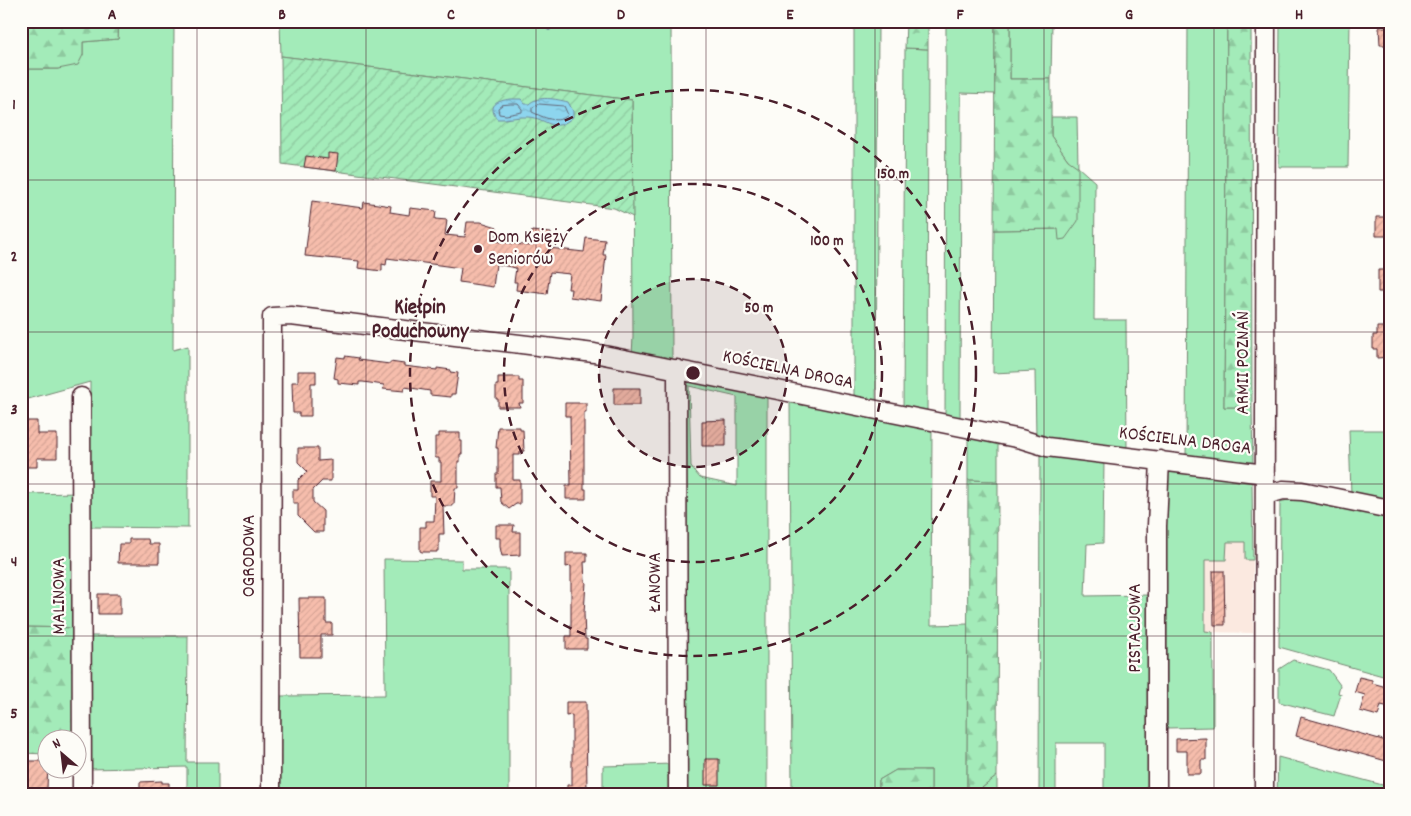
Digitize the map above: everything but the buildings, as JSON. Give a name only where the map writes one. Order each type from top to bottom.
[{"type":"street","name":"ARMII POZNAŃ","points":[[1264,795],[1266,21]]},
{"type":"street","name":"KOŚCIELNA DROGA","points":[[272,317],[291,316],[594,353],[868,410],[1021,439],[1047,447],[1265,474]]},
{"type":"street","name":"OGRODOWA","points":[[271,795],[272,317]]},
{"type":"street","name":"ŁANOWA","points":[[677,369],[678,795]]},
{"type":"street","name":"MALINOWA","points":[[81,397],[82,795]]},
{"type":"street","name":"PISTACJOWA","points":[[1157,795],[1157,526],[1160,460]]},
{"type":"street","points":[[1265,495],[1283,490],[1302,491],[1390,509]]},
{"type":"shaded area","points":[[1226,542],[1245,542],[1245,560],[1253,560],[1253,633],[1205,632],[1205,560],[1213,560]]},
{"type":"green space","points":[[21,21],[119,21],[118,39],[83,42],[83,55],[78,65],[58,69],[21,69]]},
{"type":"green space","points":[[119,21],[174,21],[173,350],[188,346],[188,528],[90,527],[90,382],[21,401],[21,69],[58,69],[83,55],[83,42],[118,39]]},
{"type":"green space","points":[[280,21],[671,21],[672,364],[632,355],[632,100],[281,56]]},
{"type":"green space","points":[[854,21],[878,21],[876,406],[854,401]]},
{"type":"green space","points":[[906,21],[928,21],[928,49],[905,48]]},
{"type":"green space","points":[[946,21],[995,21],[995,94],[961,93],[960,422],[945,419]]},
{"type":"green space","points":[[995,21],[1010,21],[1010,79],[1051,79],[1051,136],[1068,160],[1078,167],[1078,221],[1065,239],[1059,240],[1058,229],[994,230]]},
{"type":"green space","points":[[1010,21],[1052,21],[1051,79],[1010,79]]},
{"type":"green space","points":[[1188,21],[1227,21],[1224,407],[1252,407],[1253,466],[1186,459]]},
{"type":"green space","points":[[1227,21],[1251,21],[1252,407],[1224,407]]},
{"type":"green space","points":[[1280,21],[1350,21],[1348,167],[1279,167]]},
{"type":"green space","points":[[905,48],[928,49],[927,415],[903,411]]},
{"type":"green space","points":[[281,56],[632,100],[633,217],[614,208],[282,164]]},
{"type":"green space","points":[[1051,117],[1077,117],[1078,167],[1095,182],[1094,320],[1126,320],[1127,452],[1036,438],[1035,371],[993,373],[994,230],[1059,229],[1068,160],[1051,136]]},
{"type":"green space","points":[[689,376],[767,393],[767,795],[682,795],[682,385],[688,386]],"holes":[[[689,386],[737,397],[737,486],[700,478],[691,467]]]},
{"type":"green space","points":[[790,398],[932,427],[931,625],[968,624],[967,792],[983,787],[997,776],[997,795],[931,795],[931,770],[896,770],[879,780],[879,795],[792,795]]},
{"type":"green space","points":[[1349,430],[1390,430],[1390,502],[1351,495]]},
{"type":"green space","points":[[968,434],[998,440],[998,481],[968,480]]},
{"type":"green space","points":[[1040,450],[1104,459],[1103,543],[1087,544],[1085,596],[1149,595],[1151,795],[1104,794],[1104,743],[1056,743],[1056,795],[1039,795]]},
{"type":"green space","points":[[1166,467],[1233,475],[1252,482],[1253,560],[1245,560],[1245,542],[1227,542],[1226,560],[1205,560],[1205,631],[1213,632],[1213,727],[1167,728]]},
{"type":"green space","points":[[968,480],[998,481],[997,776],[978,791],[967,792]]},
{"type":"green space","points":[[80,493],[80,628],[21,627],[21,494]]},
{"type":"green space","points":[[1295,498],[1390,518],[1390,678],[1279,647],[1280,502]]},
{"type":"green space","points":[[384,559],[462,560],[462,569],[509,569],[509,795],[280,795],[281,696],[385,695]]},
{"type":"green space","points":[[21,627],[80,628],[78,728],[38,728],[38,754],[21,753]]},
{"type":"green space","points":[[90,636],[188,636],[187,762],[218,762],[218,795],[187,795],[187,767],[88,769]]},
{"type":"green space","points":[[1293,660],[1329,670],[1340,685],[1338,693],[1341,694],[1334,716],[1279,702],[1279,669]]},
{"type":"green space","points":[[1278,757],[1390,787],[1390,795],[1277,795]]},
{"type":"green space","points":[[673,764],[673,795],[603,795],[603,766]]},
{"type":"green space","points":[[896,770],[931,770],[931,795],[879,795],[879,780]]},
{"type":"water","points":[[521,99],[525,104],[529,104],[537,99],[553,99],[568,102],[573,111],[573,117],[560,125],[550,124],[529,117],[497,119],[493,107],[501,101]]},
{"type":"waterway","points":[[548,21],[549,29]]},
{"type":"place","name":"Dom Księży Seniorów","points":[[478,249]]},
{"type":"district","name":"Kiełpin Poduchowny","points":[[420,321]]}]
